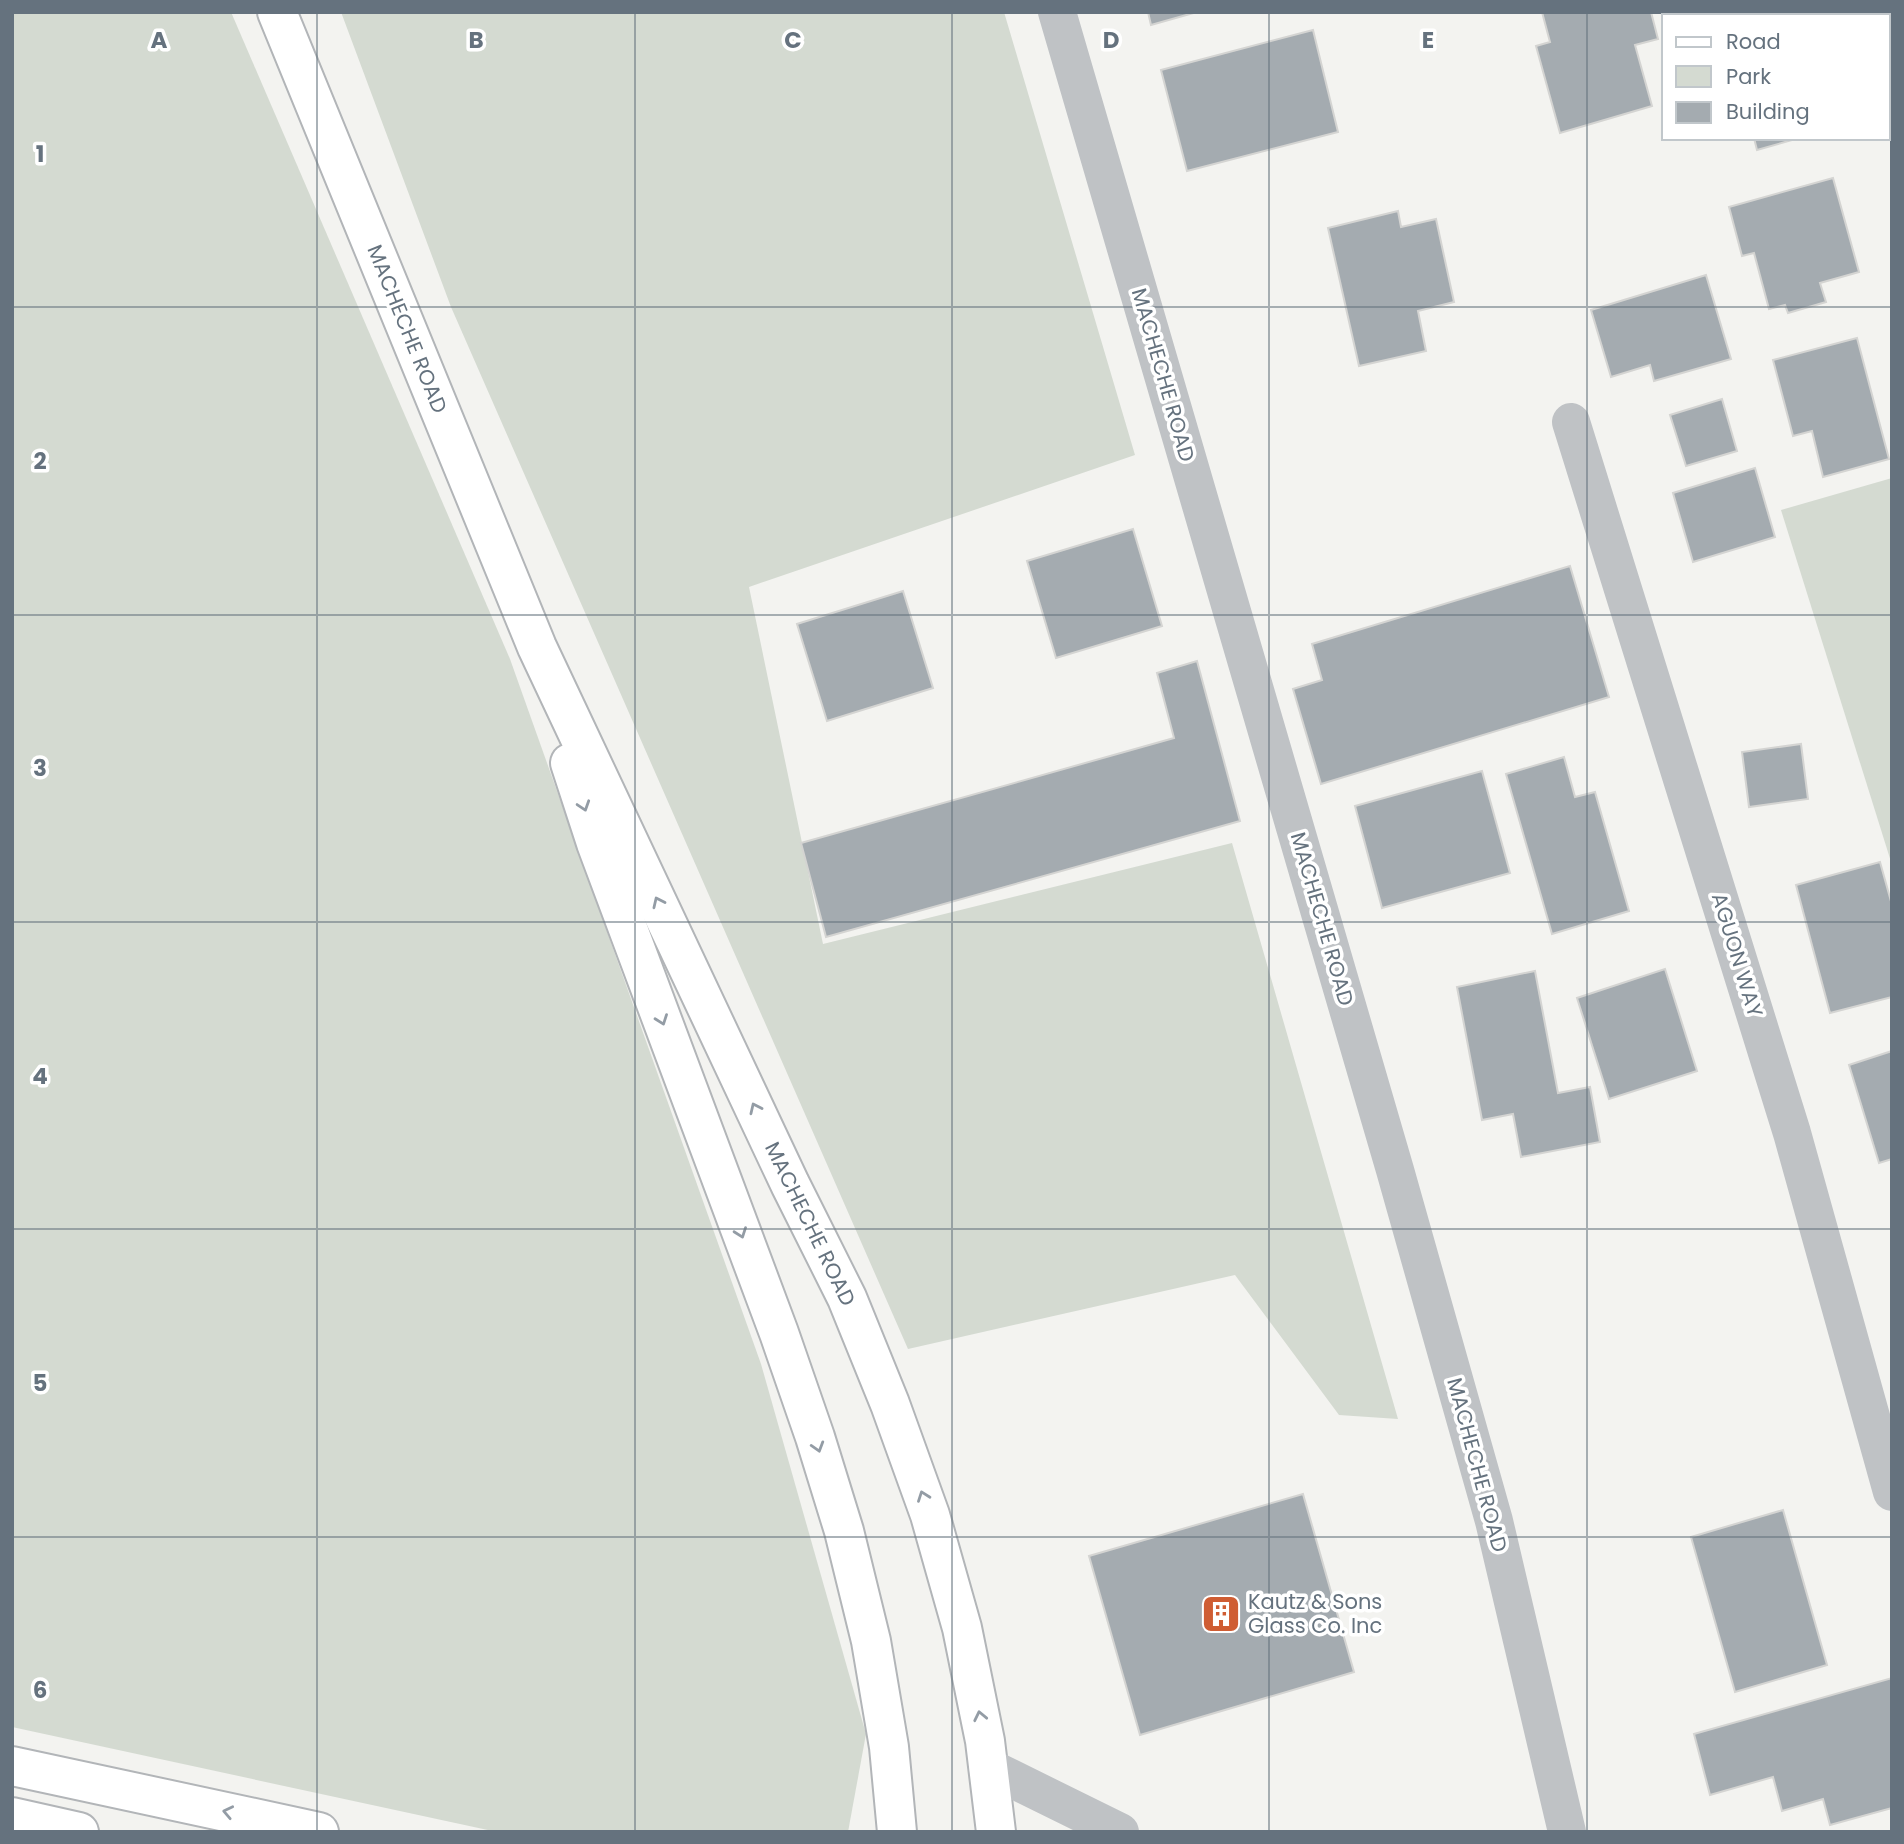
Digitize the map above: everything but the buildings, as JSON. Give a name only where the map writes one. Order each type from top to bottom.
[{"type":"main road","name":"MACHECHE ROAD","points":[[277,12],[537,647],[790,1184],[847,1298],[890,1404],[930,1515],[962,1628],[985,1741],[996,1832]]},
{"type":"main road","name":"MACHECHE ROAD","points":[[537,647],[596,843],[779,1333],[844,1531],[871,1641],[889,1747],[897,1832]]},
{"type":"main road","points":[[12,1766],[319,1832]]},
{"type":"main road","points":[[12,1817],[79,1832]]},
{"type":"street","name":"MACHECHE ROAD","points":[[1057,12],[1391,1157],[1494,1521],[1567,1832]]},
{"type":"street","name":"AGUON WAY","points":[[1571,422],[1793,1133],[1892,1492]]},
{"type":"street","points":[[988,1767],[1120,1832]]},
{"type":"green space","points":[[12,12],[231,12],[510,659],[761,1364],[866,1734],[848,1832],[497,1832],[12,1727]]},
{"type":"green space","points":[[341,12],[1004,12],[1135,455],[749,587],[823,944],[1232,843],[1398,1419],[1339,1415],[1235,1275],[908,1349],[451,307]]},
{"type":"green space","points":[[1892,478],[1892,865],[1781,510]]},
{"type":"place","name":"Kautz & Sons Glass Co. Inc","points":[[1221,1614]]}]
